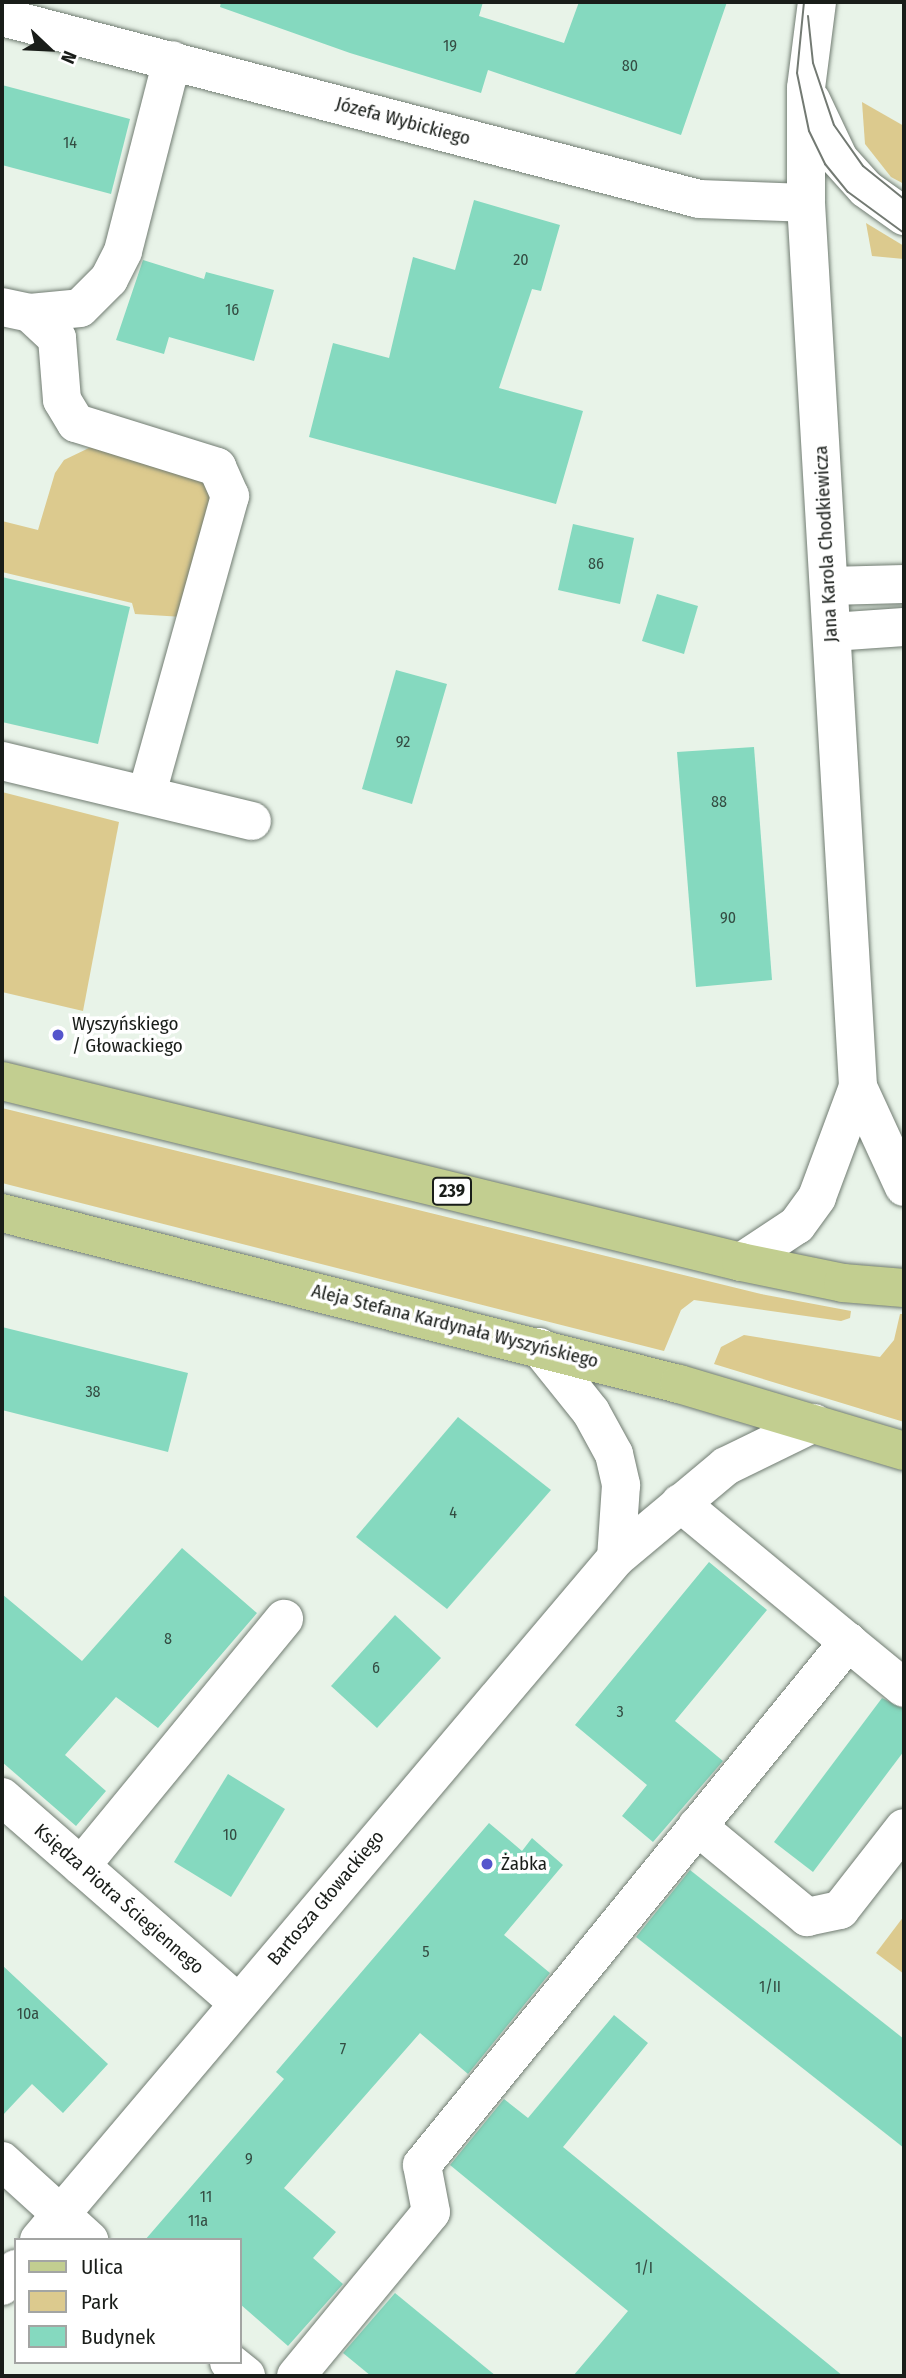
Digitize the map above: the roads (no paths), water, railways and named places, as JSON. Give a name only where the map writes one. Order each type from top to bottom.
[{"type":"main road","name":"239","points":[[2,1081],[741,1262],[843,1283],[904,1288]]},
{"type":"main road","name":"Aleja Stefana Kardynała Wyszyńskiego","points":[[2,1213],[539,1348],[814,1423],[904,1451]]},
{"type":"street","name":"Jana Karola Chodkiewicza","points":[[817,2],[806,88],[806,203],[858,1087],[904,1187]]},
{"type":"street","name":"Józefa Wybickiego","points":[[2,17],[699,199],[806,203]]},
{"type":"street","points":[[16,310],[80,308],[109,279],[123,251],[172,60]]},
{"type":"street","points":[[806,88],[839,159],[866,189],[904,216]]},
{"type":"street","points":[[16,310],[57,338],[62,400],[76,423],[217,467],[230,496],[147,794]]},
{"type":"street","points":[[829,586],[904,584]]},
{"type":"street","points":[[832,632],[904,627]]},
{"type":"street","points":[[2,761],[252,821]]},
{"type":"street","name":"Jana Karola Chodkiewicza","points":[[741,1262],[797,1225],[817,1197],[858,1087]]},
{"type":"street","points":[[539,1348],[591,1412],[614,1454],[621,1485],[616,1558]]},
{"type":"street","name":"Bartosza Głowackiego","points":[[50,2227],[237,2002],[616,1558],[726,1466],[814,1423]]},
{"type":"street","points":[[681,1503],[904,1688]]},
{"type":"street","points":[[80,1866],[284,1619]]},
{"type":"street","points":[[296,2376],[431,2212],[422,2165],[848,1642]]},
{"type":"street","name":"Księdza Piotra Ściegiennego","points":[[2,1797],[237,2002]]},
{"type":"street","points":[[698,1826],[807,1917],[840,1910],[904,1828]]},
{"type":"street","points":[[2,2161],[50,2227],[83,2238]]},
{"type":"street","points":[[2,2286],[14,2271]]},
{"type":"street","points":[[231,2364],[246,2376]]},
{"type":"tram line","points":[[804,2],[797,73],[809,131],[825,164],[848,192],[904,233]]},
{"type":"tram line","points":[[808,16],[813,63],[834,125],[863,166],[904,199]]},
{"type":"place","name":"Wyszyńskiego / Głowackiego","points":[[58,1035]]},
{"type":"place","name":"Żabka","points":[[487,1864]]}]
